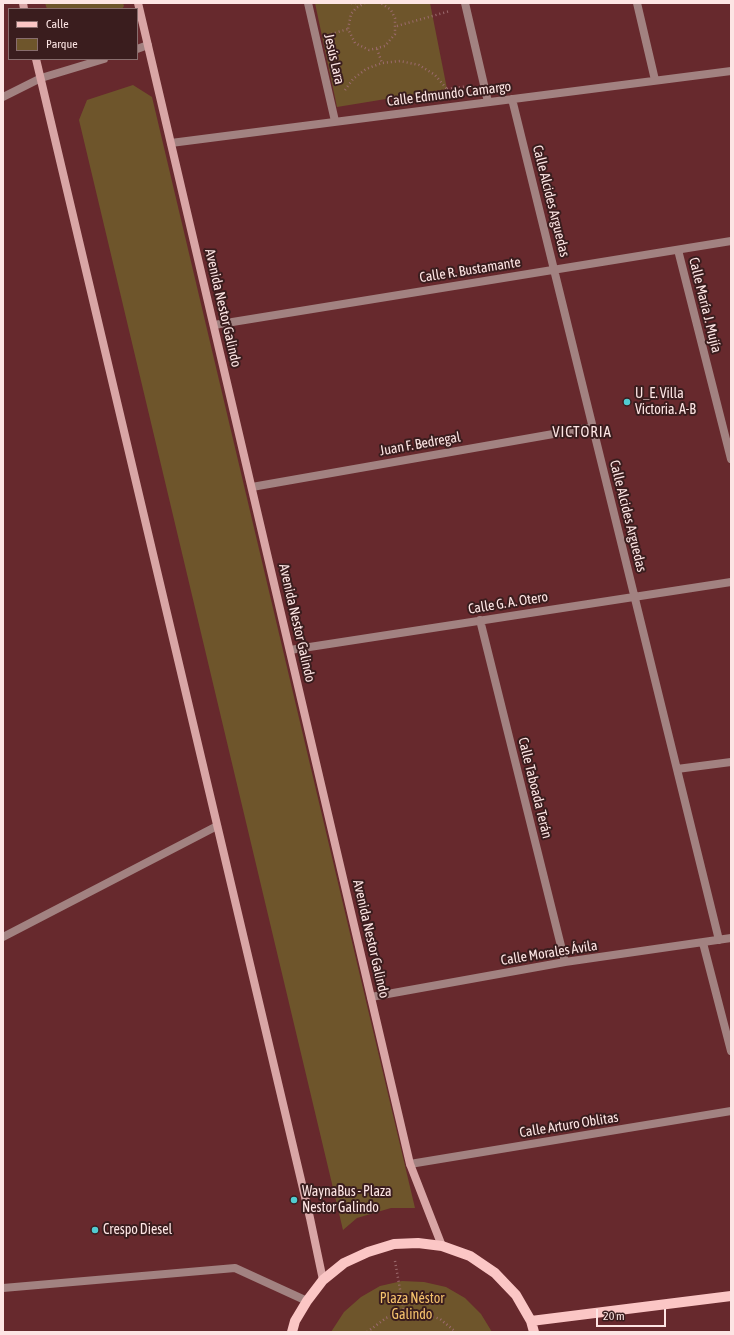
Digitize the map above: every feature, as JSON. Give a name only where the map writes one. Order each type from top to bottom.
[{"type":"main road","points":[[292,1332],[307,1301],[323,1280],[344,1264],[368,1252],[394,1244],[418,1243],[442,1246],[470,1256],[495,1273],[516,1295],[531,1321],[534,1332]]},
{"type":"main road","points":[[531,1321],[731,1296]]},
{"type":"street","name":"Avenida Nestor Galindo","points":[[138,3],[410,1164],[442,1246]]},
{"type":"street","name":"Jesús Lara","points":[[308,3],[335,121]]},
{"type":"street","points":[[637,3],[655,80]]},
{"type":"street","points":[[466,5],[488,102]]},
{"type":"street","points":[[138,49],[148,45]]},
{"type":"street","points":[[36,60],[218,826],[323,1280]]},
{"type":"street","points":[[3,97],[41,78],[101,60]]},
{"type":"street","name":"Calle Edmundo Camargo","points":[[171,144],[335,121],[731,70]]},
{"type":"street","name":"Calle Alcides Arguedas","points":[[512,98],[719,940]]},
{"type":"street","name":"Calle R. Bustamante","points":[[214,325],[731,241]]},
{"type":"street","name":"Calle María J. Mujía","points":[[678,250],[731,459]]},
{"type":"street","name":"Juan F. Bedregal","points":[[252,487],[593,427]]},
{"type":"street","name":"Calle G. A. Otero","points":[[290,650],[731,582]]},
{"type":"street","name":"Calle Taboada Terán","points":[[480,620],[565,962]]},
{"type":"street","points":[[677,769],[731,762]]},
{"type":"street","points":[[3,937],[218,826]]},
{"type":"street","name":"Calle Morales Ávila","points":[[371,997],[565,962],[731,938]]},
{"type":"street","points":[[703,943],[731,1051]]},
{"type":"street","name":"Calle Arturo Oblitas","points":[[410,1164],[731,1111]]},
{"type":"street","points":[[3,1288],[235,1268],[307,1301]]},
{"type":"path","points":[[365,3],[356,8],[351,14],[348,29],[355,43],[369,50],[385,46],[391,41],[395,34],[395,18],[391,10],[381,3]]},
{"type":"path","points":[[396,26],[466,5]]},
{"type":"path","points":[[377,49],[382,63]]},
{"type":"path","points":[[343,92],[353,79],[366,69],[382,63],[400,61],[419,65],[435,75],[447,88]]},
{"type":"path","points":[[394,1244],[398,1288],[404,1312]]},
{"type":"path","points":[[367,1332],[386,1318],[404,1312],[422,1313],[440,1319],[456,1332]]},
{"type":"green space","points":[[45,3],[123,3],[124,6],[123,8],[47,8]]},
{"type":"green space","points":[[315,3],[430,3],[447,89],[337,107]]},
{"type":"green space","points":[[133,85],[152,97],[415,1208],[391,1208],[357,1218],[343,1230],[79,120],[87,100]]},
{"type":"green space","name":"Plaza Néstor Galindo","points":[[402,1281],[424,1282],[446,1287],[465,1298],[481,1314],[492,1332],[331,1332],[344,1312],[361,1297],[380,1286]]},
{"type":"place","name":"U_E. Villa Victoria. A-B","points":[[627,402]]},
{"type":"place","name":"WaynaBus - Plaza Nestor Galindo","points":[[294,1200]]},
{"type":"place","name":"Crespo Diesel","points":[[95,1230]]},
{"type":"district","name":"VICTORIA","points":[[582,432]]}]
